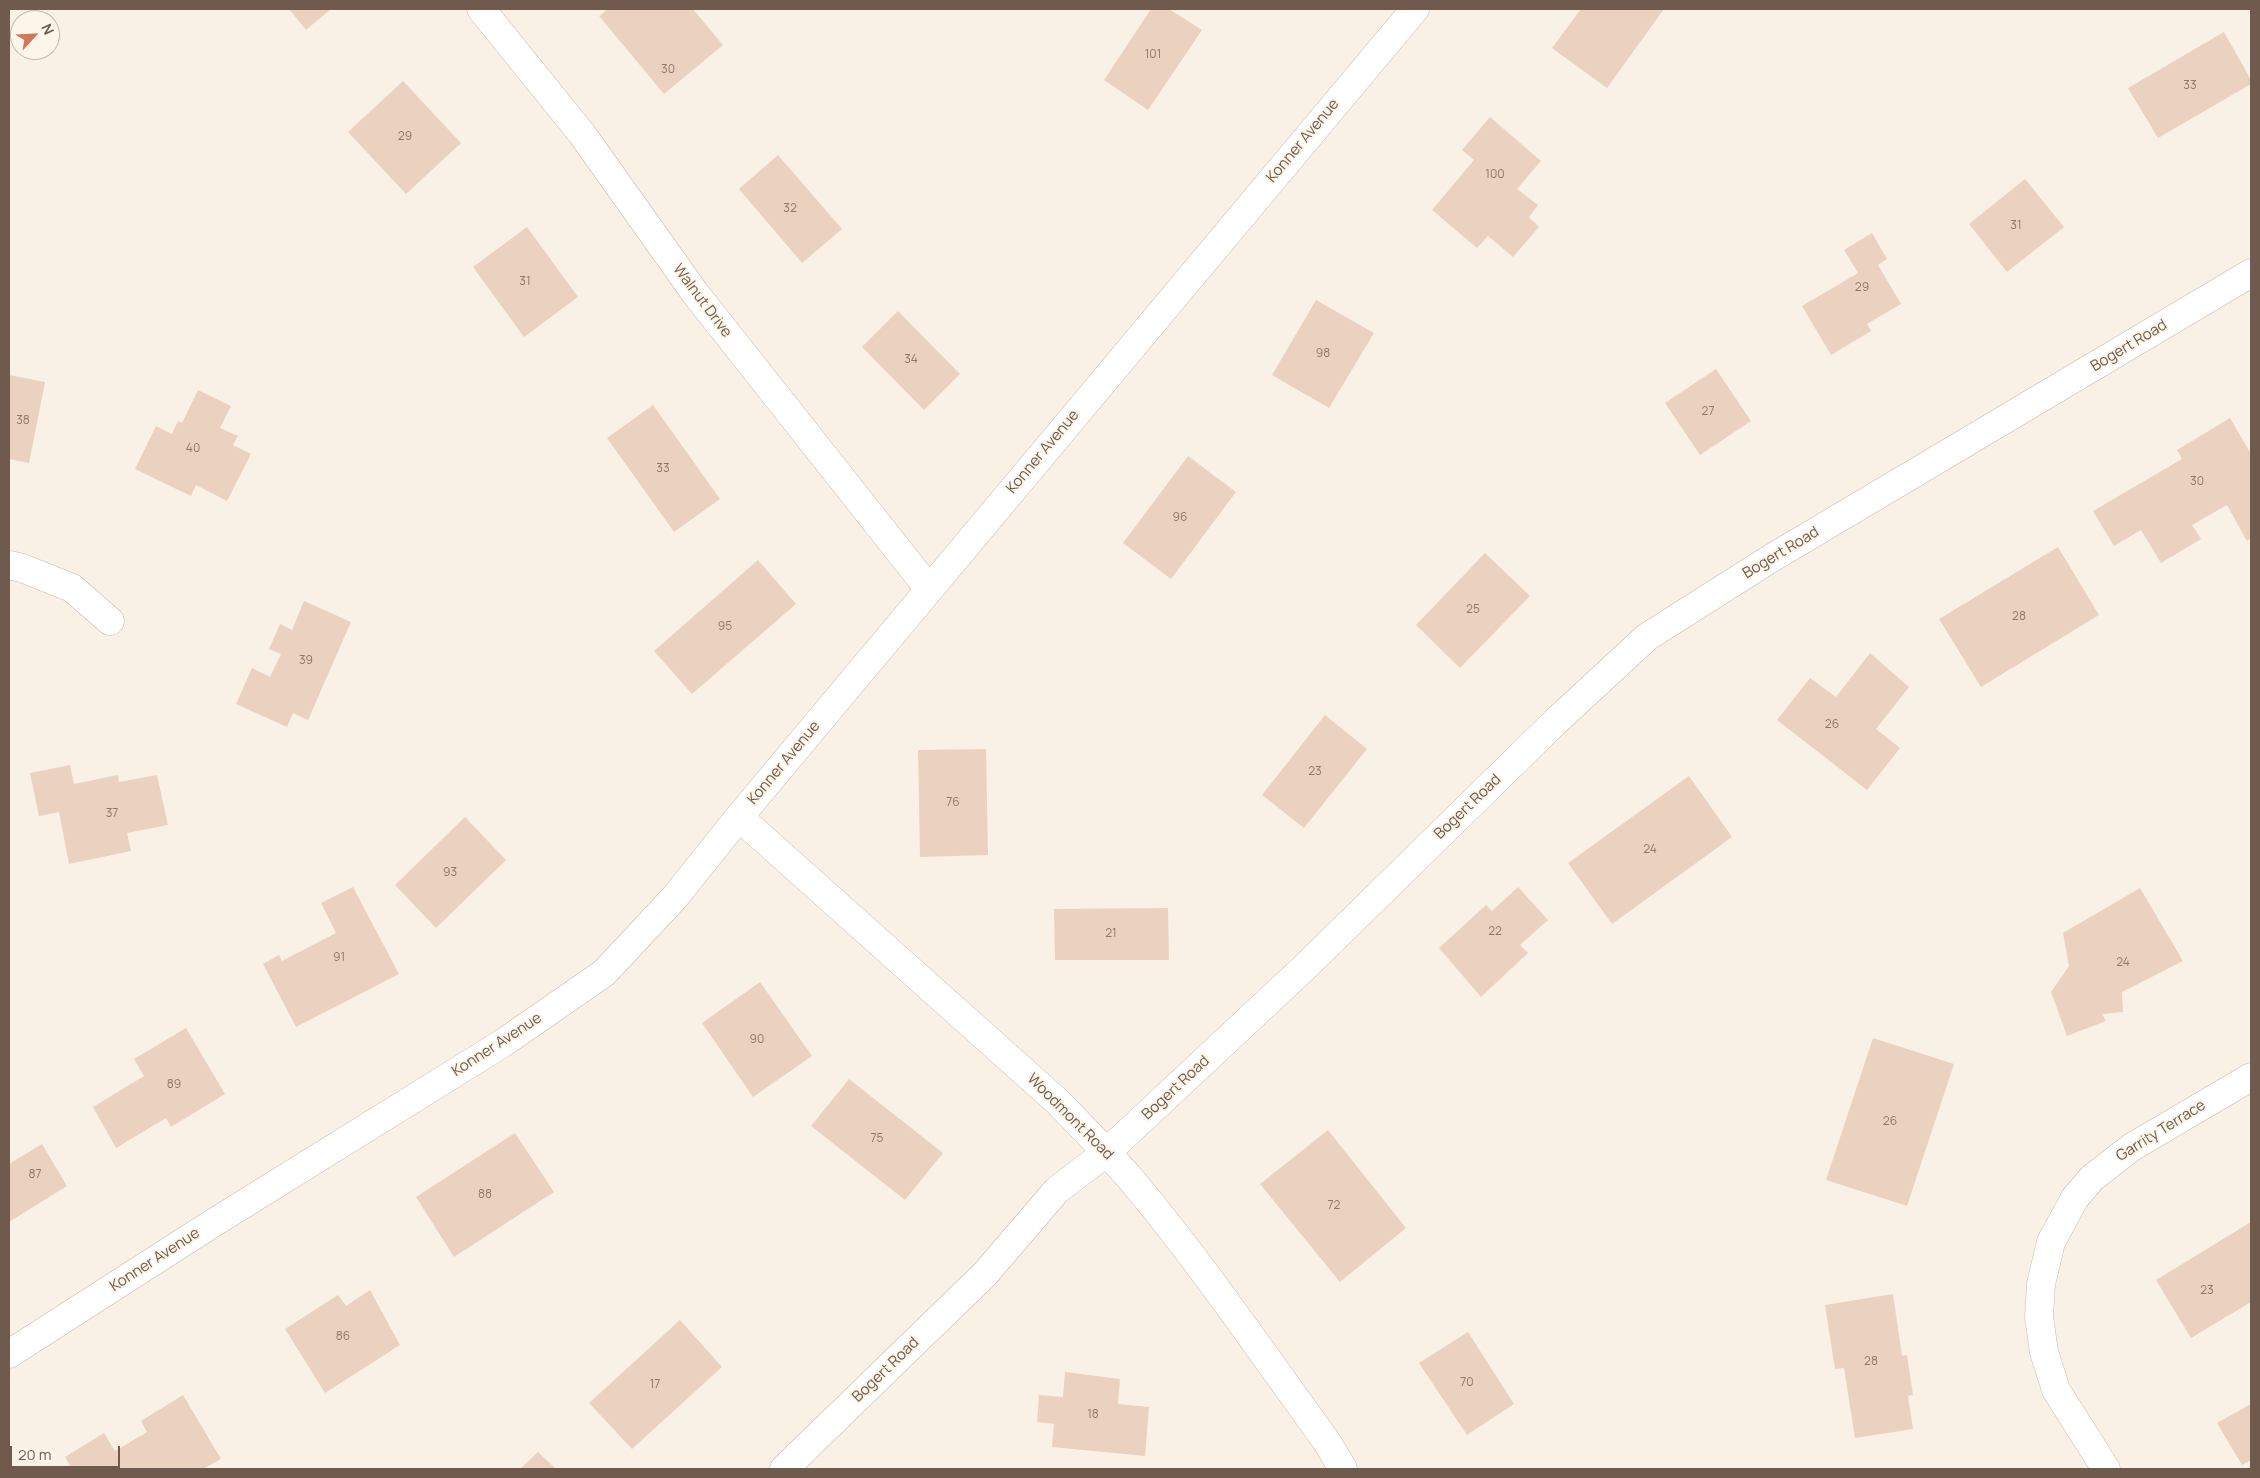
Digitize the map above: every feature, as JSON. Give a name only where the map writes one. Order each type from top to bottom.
[{"type":"street","name":"Walnut Drive","points":[[481,9],[582,134],[695,293],[929,589]]},
{"type":"street","name":"Konner Avenue","points":[[9,1354],[210,1225],[503,1043],[604,973],[675,897],[739,817],[929,589],[1415,9]]},
{"type":"street","name":"Bogert Road","points":[[784,1469],[985,1274],[1057,1190],[1107,1152],[1306,966],[1554,723],[1647,637],[1770,559],[2251,273]]},
{"type":"street","points":[[9,565],[22,568],[72,588],[110,621]]},
{"type":"street","name":"Woodmont Road","points":[[739,817],[1058,1102],[1107,1152],[1200,1268],[1327,1442],[1344,1469]]},
{"type":"street","name":"Garrity Terrace","points":[[2106,1469],[2056,1390],[2044,1352],[2039,1316],[2041,1284],[2051,1242],[2075,1198],[2092,1178],[2132,1147],[2251,1077]]},
{"type":"building","points":[[289,9],[331,9],[306,30]]},
{"type":"building","points":[[608,9],[693,9],[723,45],[664,94],[599,16]]},
{"type":"building","points":[[1151,9],[1169,9],[1202,30],[1148,110],[1104,80]]},
{"type":"building","points":[[1581,9],[1664,9],[1607,88],[1552,48]]},
{"type":"building","points":[[2224,32],[2251,80],[2251,84],[2158,138],[2128,88]]},
{"type":"building","points":[[403,81],[461,143],[406,194],[348,132]]},
{"type":"building","points":[[1490,117],[1541,161],[1517,189],[1538,205],[1529,217],[1539,227],[1513,257],[1488,236],[1477,248],[1432,210],[1474,160],[1462,150]]},
{"type":"building","points":[[778,155],[842,229],[802,263],[739,189]]},
{"type":"building","points":[[2025,179],[2064,227],[2007,272],[1969,224]]},
{"type":"building","points":[[527,227],[578,297],[524,337],[473,267]]},
{"type":"building","points":[[1872,233],[1887,259],[1878,265],[1901,304],[1867,324],[1871,331],[1831,355],[1802,306],[1858,273],[1844,250]]},
{"type":"building","points":[[1316,300],[1374,333],[1329,408],[1272,375]]},
{"type":"building","points":[[898,311],[960,374],[924,410],[862,347]]},
{"type":"building","points":[[1716,369],[1751,421],[1700,455],[1665,403]]},
{"type":"building","points":[[9,375],[45,382],[29,463],[9,459]]},
{"type":"building","points":[[198,390],[231,406],[220,428],[238,436],[233,445],[251,454],[227,501],[196,485],[191,496],[135,469],[156,426],[172,434],[178,421],[182,423]]},
{"type":"building","points":[[653,405],[720,499],[674,532],[607,438]]},
{"type":"building","points":[[2230,418],[2251,454],[2251,538],[2247,541],[2227,505],[2192,525],[2201,539],[2161,563],[2141,530],[2114,546],[2093,511],[2182,459],[2177,450]]},
{"type":"building","points":[[1188,456],[1236,492],[1171,579],[1123,543]]},
{"type":"building","points":[[2058,547],[2099,615],[1981,687],[1939,619]]},
{"type":"building","points":[[1485,553],[1530,596],[1460,668],[1416,625]]},
{"type":"building","points":[[758,560],[796,604],[692,694],[654,651]]},
{"type":"building","points":[[304,601],[351,622],[308,720],[293,713],[287,727],[236,704],[252,668],[270,677],[281,654],[269,649],[280,624],[292,630]]},
{"type":"building","points":[[1870,653],[1909,687],[1876,729],[1900,748],[1867,790],[1777,720],[1810,678],[1836,697]]},
{"type":"building","points":[[1325,715],[1367,749],[1304,828],[1262,795]]},
{"type":"building","points":[[986,749],[988,855],[920,857],[918,750]]},
{"type":"building","points":[[70,765],[74,784],[118,775],[119,782],[157,775],[168,825],[127,833],[131,851],[69,864],[59,812],[39,816],[30,773]]},
{"type":"building","points":[[1689,776],[1732,837],[1612,924],[1568,863]]},
{"type":"building","points":[[465,817],[506,860],[436,928],[395,885]]},
{"type":"building","points":[[353,887],[399,974],[296,1027],[263,964],[279,955],[282,961],[336,933],[321,903]]},
{"type":"building","points":[[1518,887],[1548,920],[1520,945],[1528,953],[1481,997],[1439,948],[1486,905],[1492,911]]},
{"type":"building","points":[[2140,888],[2183,961],[2122,992],[2123,1012],[2102,1014],[2106,1021],[2067,1036],[2051,992],[2069,966],[2063,933]]},
{"type":"building","points":[[1168,908],[1169,960],[1055,960],[1054,909]]},
{"type":"building","points":[[760,982],[812,1056],[753,1097],[702,1023]]},
{"type":"building","points":[[186,1028],[225,1094],[171,1127],[166,1118],[116,1148],[93,1107],[144,1076],[134,1059]]},
{"type":"building","points":[[1873,1038],[1954,1064],[1907,1206],[1826,1180]]},
{"type":"building","points":[[849,1079],[943,1153],[905,1200],[811,1126]]},
{"type":"building","points":[[1328,1130],[1406,1228],[1340,1282],[1260,1184]]},
{"type":"building","points":[[515,1133],[554,1192],[454,1257],[416,1197]]},
{"type":"building","points":[[42,1144],[67,1186],[9,1222],[9,1164]]},
{"type":"building","points":[[2251,1222],[2251,1302],[2191,1338],[2156,1280]]},
{"type":"building","points":[[370,1290],[400,1345],[325,1393],[285,1329],[338,1295],[346,1306]]},
{"type":"building","points":[[1893,1294],[1902,1356],[1907,1355],[1913,1395],[1908,1396],[1913,1429],[1855,1438],[1844,1368],[1835,1369],[1825,1305]]},
{"type":"building","points":[[680,1320],[722,1367],[632,1449],[589,1403]]},
{"type":"building","points":[[1468,1332],[1514,1404],[1467,1435],[1419,1363]]},
{"type":"building","points":[[1065,1372],[1120,1379],[1118,1404],[1149,1407],[1145,1456],[1052,1447],[1054,1424],[1037,1422],[1039,1395],[1063,1397]]},
{"type":"building","points":[[183,1395],[221,1459],[203,1469],[72,1469],[65,1457],[104,1433],[115,1451],[147,1432],[141,1421]]},
{"type":"building","points":[[2251,1404],[2251,1460],[2242,1465],[2217,1423]]},
{"type":"building","points":[[538,1452],[556,1469],[520,1469]]}]
